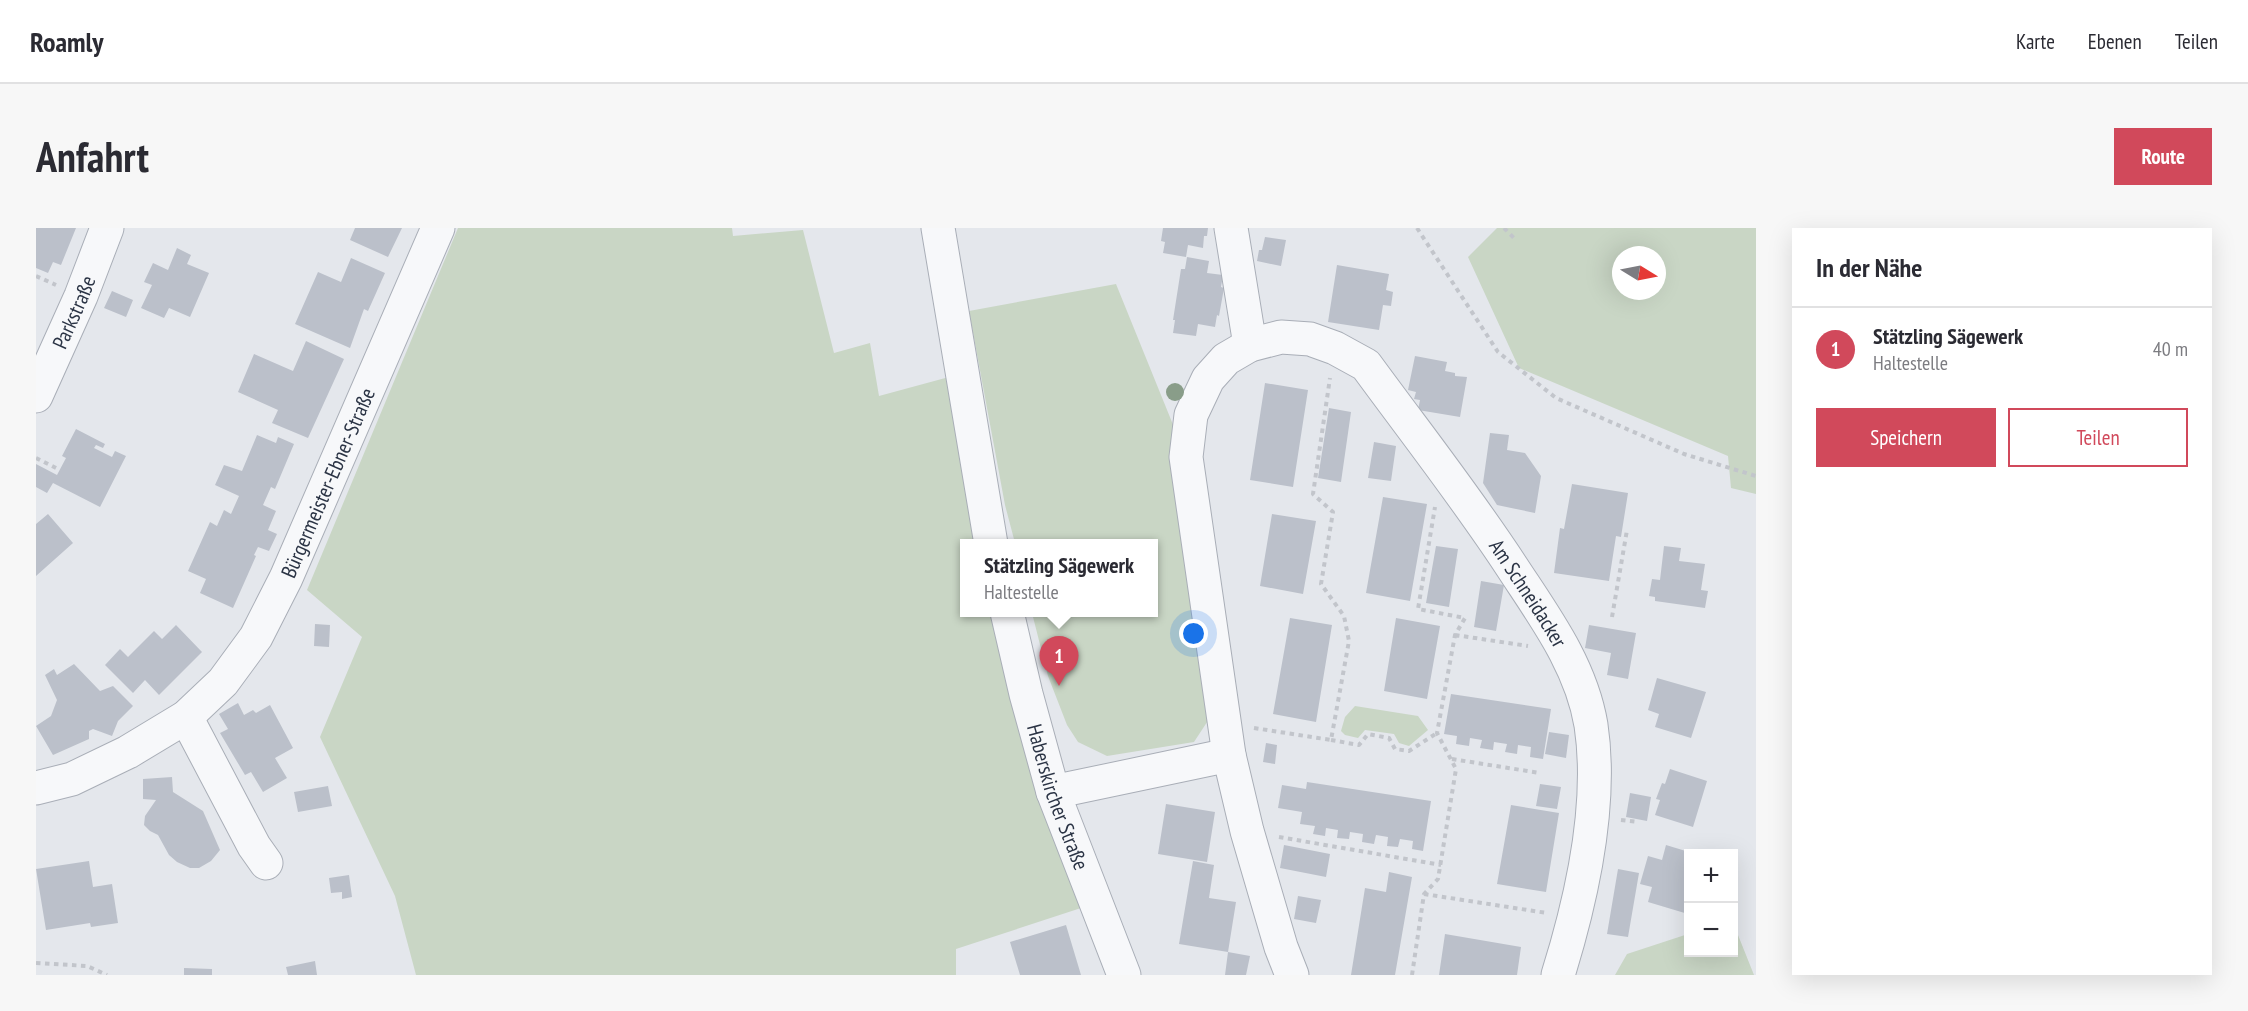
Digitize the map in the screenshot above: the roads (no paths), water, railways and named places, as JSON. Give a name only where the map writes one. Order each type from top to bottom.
[{"type":"street","name":"Parkstraße","points":[[36,396],[81,296],[107,228]]},
{"type":"street","name":"Bürgermeister-Ebner-Straße","points":[[36,788],[72,779],[128,752],[186,717],[223,682],[256,637],[286,578],[438,228]]},
{"type":"street","points":[[938,228],[990,539]]},
{"type":"street","points":[[1231,228],[1250,345]]},
{"type":"street","name":"Am Schneidacker","points":[[1292,975],[1281,946],[1247,831],[1226,739],[1186,457],[1191,415],[1208,379],[1226,359],[1250,345],[1281,337],[1310,339],[1335,348],[1366,365],[1496,542],[1565,651],[1575,671],[1590,722],[1594,772],[1592,816],[1575,918],[1558,975]]},
{"type":"street","name":"Haberskircher Straße","points":[[1008,617],[1026,694],[1053,792],[1124,975]]},
{"type":"street","points":[[186,717],[254,846],[266,862]]},
{"type":"street","points":[[1053,792],[1226,739]]},
{"type":"place","name":"Stätzling Sägewerk","points":[[1059,686]]}]
